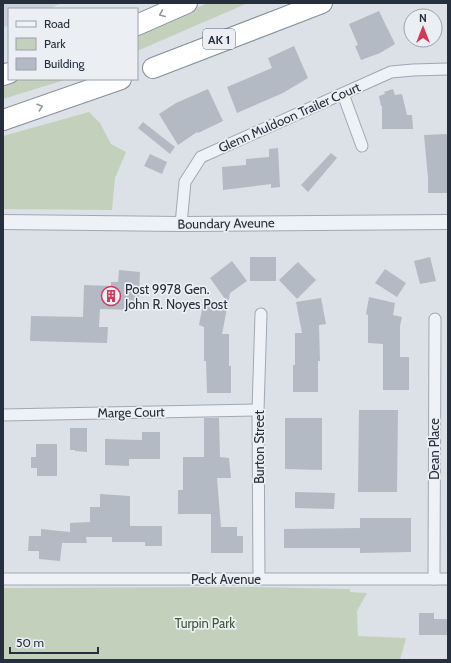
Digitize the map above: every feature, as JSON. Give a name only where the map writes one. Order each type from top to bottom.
[{"type":"highway","points":[[138,25],[187,3]]},
{"type":"highway","name":"AK 1","points":[[145,70],[300,3]]},
{"type":"highway","points":[[145,70],[322,3]]},
{"type":"highway","points":[[3,120],[118,80]]},
{"type":"street","name":"Glenn Muldoon Trailer Court","points":[[181,224],[184,182],[201,157],[390,72],[448,69]]},
{"type":"street","points":[[343,94],[362,146]]},
{"type":"street","name":"Boundary Aveune","points":[[3,222],[181,224],[448,222]]},
{"type":"street","name":"Burton Street","points":[[259,579],[258,410],[261,314]]},
{"type":"street","name":"Dean Place","points":[[434,579],[435,318]]},
{"type":"street","name":"Marge Court","points":[[3,414],[258,410]]},
{"type":"street","name":"Peck Avenue","points":[[3,579],[448,579]]},
{"type":"shaded area","points":[[3,3],[62,3],[50,8],[8,8],[8,26],[3,28]]},
{"type":"green space","points":[[208,3],[248,3],[138,51],[138,34]]},
{"type":"green space","points":[[8,79],[65,80],[3,99],[3,80]]},
{"type":"green space","points":[[89,112],[100,123],[111,144],[126,152],[115,178],[112,210],[3,209],[3,136]]},
{"type":"green space","name":"Turpin Park","points":[[251,587],[350,589],[350,592],[367,593],[357,611],[358,636],[406,638],[400,660],[3,660],[3,588]]},
{"type":"building","points":[[379,11],[395,44],[380,53],[361,60],[355,46],[358,45],[349,24]]},
{"type":"building","points":[[294,46],[308,78],[283,93],[237,113],[227,87],[272,68],[268,58]]},
{"type":"building","points":[[208,89],[223,121],[198,133],[197,132],[178,145],[159,114],[176,103]]},
{"type":"building","points":[[393,89],[395,95],[402,94],[407,115],[412,115],[413,129],[382,129],[382,106],[379,96],[385,94],[384,92]]},
{"type":"building","points":[[143,122],[175,147],[170,154],[138,128]]},
{"type":"building","points":[[448,134],[448,193],[428,193],[424,135]]},
{"type":"building","points":[[278,148],[280,187],[271,188],[271,184],[223,190],[222,167],[246,165],[246,159],[269,157],[269,149]]},
{"type":"building","points":[[331,153],[337,158],[308,192],[301,185]]},
{"type":"building","points":[[150,154],[167,162],[162,174],[144,166]]},
{"type":"building","points":[[250,257],[276,257],[276,281],[250,281]]},
{"type":"building","points":[[430,257],[436,281],[420,284],[414,261]]},
{"type":"building","points":[[232,261],[247,281],[230,293],[228,303],[210,278]]},
{"type":"building","points":[[298,262],[316,280],[297,299],[279,280]]},
{"type":"building","points":[[385,269],[406,283],[397,297],[375,283]]},
{"type":"building","points":[[119,270],[140,272],[138,310],[100,309],[99,327],[108,327],[107,343],[30,341],[31,316],[83,317],[84,285],[111,286],[111,282],[118,282]]},
{"type":"building","points":[[369,297],[395,303],[393,315],[402,317],[400,326],[400,357],[409,357],[409,390],[383,390],[383,344],[368,343],[368,315],[366,314]]},
{"type":"building","points":[[321,298],[326,324],[319,325],[320,361],[318,361],[318,392],[293,392],[295,333],[302,333],[296,302]]},
{"type":"building","points":[[204,299],[228,303],[222,334],[229,334],[231,393],[207,393],[206,361],[204,361],[204,327],[199,325]]},
{"type":"building","points":[[359,410],[398,410],[397,492],[358,492]]},
{"type":"building","points":[[204,418],[219,418],[220,457],[229,458],[231,478],[217,478],[221,527],[237,527],[237,536],[243,536],[243,553],[211,553],[211,514],[178,514],[178,490],[183,490],[183,457],[204,457]]},
{"type":"building","points":[[285,418],[322,418],[322,470],[285,469]]},
{"type":"building","points":[[70,428],[87,428],[87,452],[70,450]]},
{"type":"building","points":[[142,432],[160,432],[160,459],[129,459],[129,466],[105,465],[105,439],[142,440]]},
{"type":"building","points":[[36,444],[57,444],[57,476],[37,476],[37,468],[31,468],[31,457],[36,457]]},
{"type":"building","points":[[295,492],[335,493],[334,509],[295,508]]},
{"type":"building","points":[[100,494],[130,496],[130,526],[162,526],[162,546],[145,546],[145,542],[112,542],[112,537],[86,537],[87,543],[62,543],[60,561],[39,559],[39,551],[28,551],[29,536],[41,536],[41,529],[70,532],[70,523],[90,522],[90,507],[100,507]]},
{"type":"building","points":[[360,518],[411,518],[411,552],[360,553],[360,548],[284,548],[284,529],[360,528]]},
{"type":"building","points":[[419,613],[434,613],[434,619],[448,619],[448,635],[419,635]]},
{"type":"place","name":"Post 9978 Gen. John R. Noyes Post","points":[[111,296]]}]
